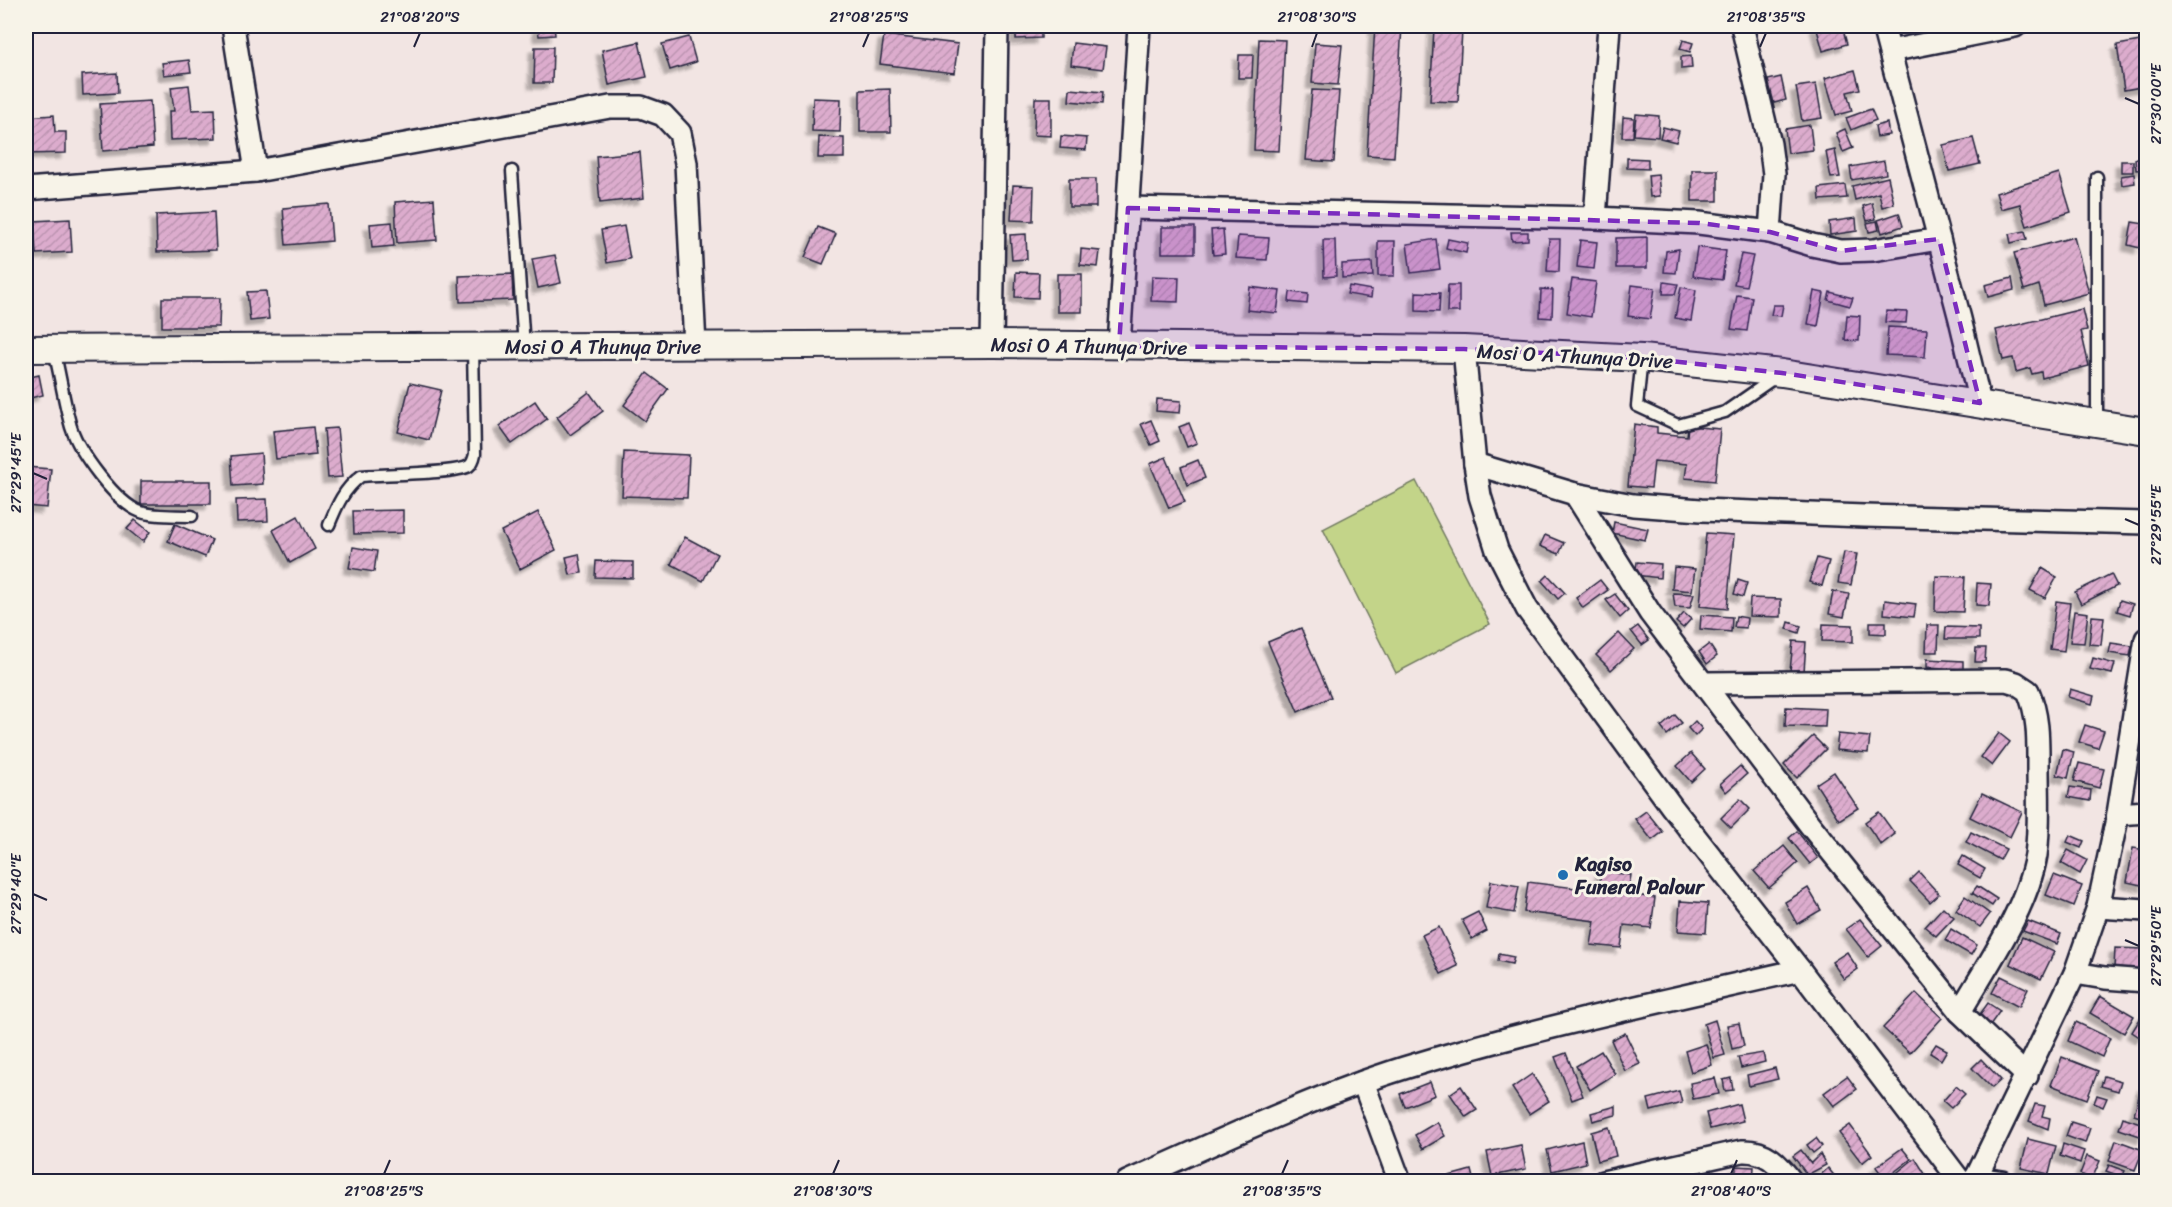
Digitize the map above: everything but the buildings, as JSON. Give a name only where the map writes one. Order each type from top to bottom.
[{"type":"street","points":[[232,26],[256,171]]},
{"type":"street","points":[[992,344],[997,26]]},
{"type":"street","points":[[1119,346],[1139,26]]},
{"type":"street","points":[[1595,218],[1609,26]]},
{"type":"street","points":[[1742,26],[1770,144],[1774,174],[1770,232]]},
{"type":"street","points":[[1883,26],[1980,403]]},
{"type":"street","points":[[1890,51],[2015,26]]},
{"type":"street","points":[[26,189],[256,171],[610,107],[641,106],[663,115],[680,133],[686,163],[695,346]]},
{"type":"street","points":[[1128,208],[1595,218],[1699,223],[1770,232],[1841,251],[1873,250],[1939,239]]},
{"type":"street","name":"Mosi O A Thunya Drive","points":[[26,350],[992,344],[1464,350],[1642,358],[1782,373],[2146,431]]},
{"type":"street","points":[[1464,350],[1480,496],[1497,550],[1527,609],[1672,807],[1970,1180],[2003,1182]]},
{"type":"street","points":[[1475,464],[1575,494],[1633,505],[1701,510],[2146,523]]},
{"type":"street","points":[[1575,494],[1650,613],[1705,682],[1810,825],[1960,1012],[2027,1076]]},
{"type":"street","points":[[1970,1180],[2027,1076],[2075,973],[2098,907],[2118,814],[2146,639]]},
{"type":"street","points":[[1705,682],[2006,680],[2028,691],[2037,719],[2039,821],[2036,856],[2013,920],[1960,1012]]},
{"type":"street","points":[[2118,814],[2146,812]]},
{"type":"street","points":[[2098,907],[2146,910]]},
{"type":"street","points":[[1127,1182],[1300,1106],[1363,1082],[1460,1052],[1601,1015],[1800,970]]},
{"type":"street","points":[[2075,973],[2146,981]]},
{"type":"street","points":[[1363,1082],[1400,1182]]},
{"type":"street","points":[[1603,1182],[1753,1150],[1762,1152],[1773,1159],[1792,1182]]},
{"type":"lane","points":[[512,171],[524,347]]},
{"type":"lane","points":[[2097,177],[2097,423]]},
{"type":"lane","points":[[329,525],[340,499],[350,484],[361,476],[450,471],[467,467],[473,462],[475,454],[473,347]]},
{"type":"lane","points":[[54,349],[72,429],[95,470],[111,490],[126,504],[142,512],[192,516]]},
{"type":"lane","points":[[1642,358],[1637,406],[1678,425],[1725,412],[1782,373]]},
{"type":"highlighted area","points":[[1128,208],[1699,223],[1770,232],[1841,251],[1939,239],[1980,403],[1782,373],[1642,358],[1464,349],[1119,346]]},
{"type":"green space","points":[[1416,481],[1490,624],[1396,673],[1323,529]]},
{"type":"place","name":"Kagiso Funeral Palour","points":[[1563,875]]}]
